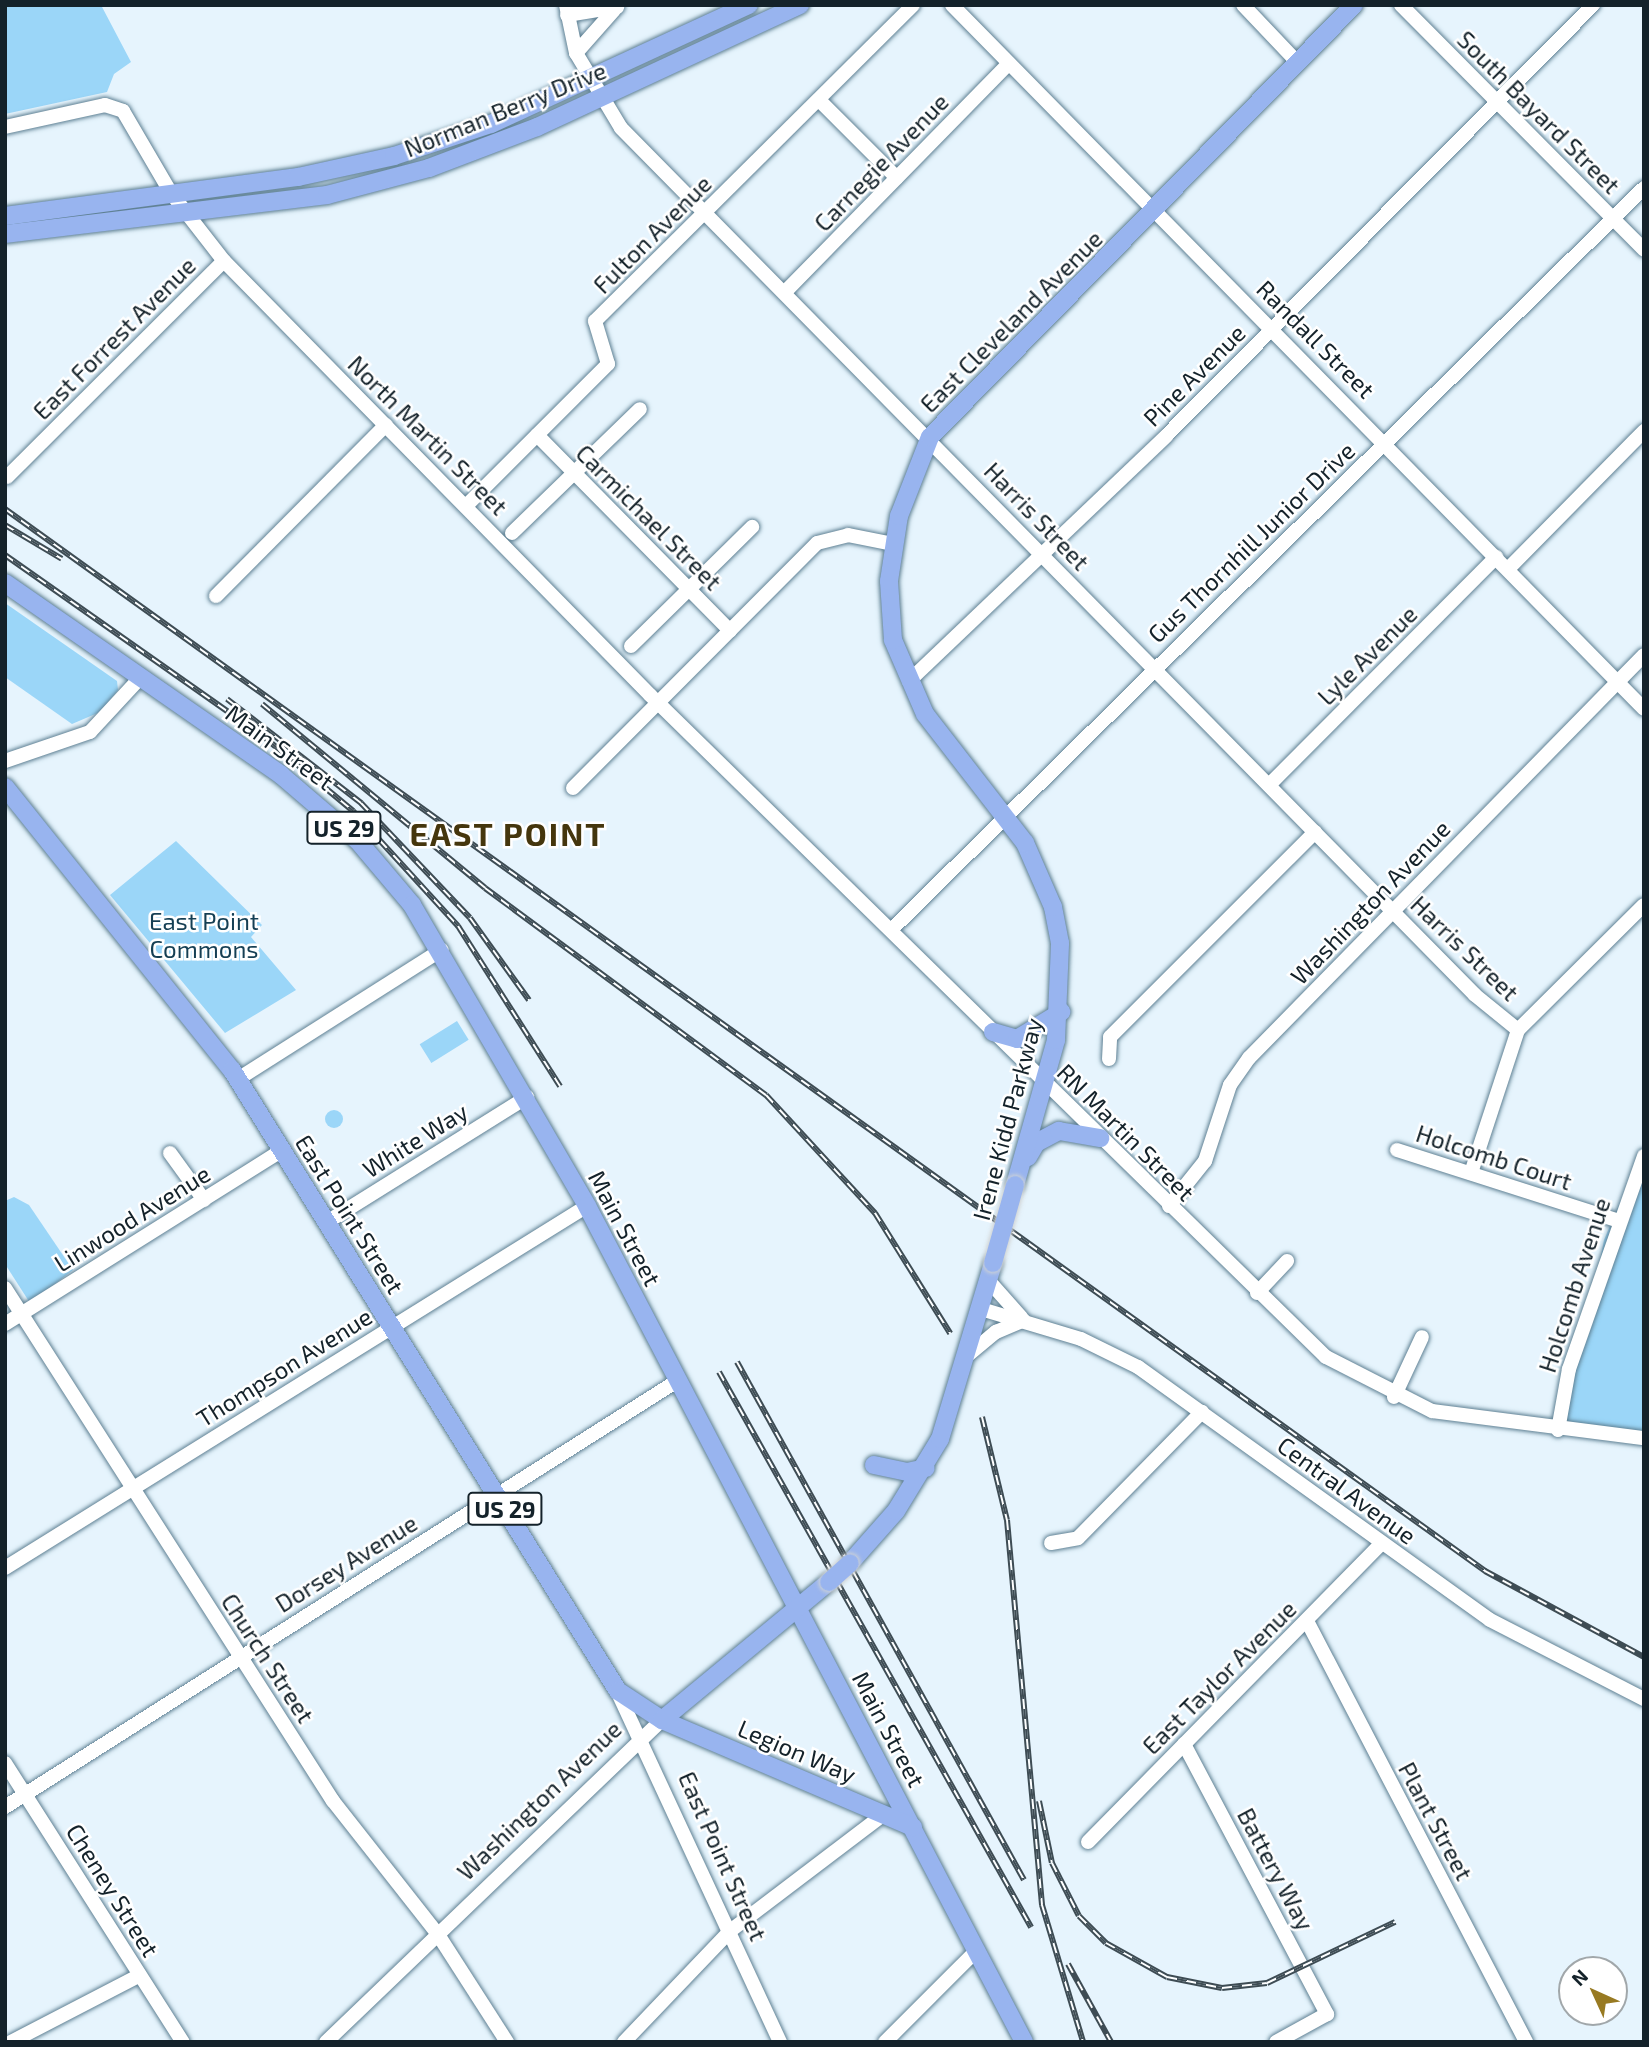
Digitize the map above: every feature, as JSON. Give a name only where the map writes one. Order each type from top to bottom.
[{"type":"main road","name":"Norman Berry Drive","points":[[5,216],[298,177],[394,156],[491,124],[749,5]]},
{"type":"main road","name":"Norman Berry Drive","points":[[5,234],[359,188],[467,156],[600,99],[800,5]]},
{"type":"main road","name":"East Cleveland Avenue","points":[[892,544],[930,437],[1156,211],[1354,5]]},
{"type":"main road","name":"Irene Kidd Parkway","points":[[798,1608],[850,1563],[926,1468],[967,1356],[981,1309],[1061,1012],[1053,906],[1005,814],[940,736],[909,681],[894,640],[892,544]]},
{"type":"main road","name":"Main Street","points":[[5,583],[328,812],[386,872],[441,950],[587,1206],[1024,2042]]},
{"type":"main road","name":"East Point Street","points":[[5,787],[238,1079],[618,1691],[662,1720]]},
{"type":"main road","points":[[993,1032],[1017,1038],[1061,1012]]},
{"type":"main road","points":[[1016,1180],[1049,1134],[1071,1130],[1100,1138]]},
{"type":"main road","points":[[874,1465],[907,1472],[926,1468]]},
{"type":"main road","name":"Washington Avenue","points":[[662,1720],[798,1608]]},
{"type":"main road","name":"Legion Way","points":[[662,1720],[913,1827]]},
{"type":"street","name":"Fulton Avenue","points":[[466,506],[608,364],[596,321],[913,5]]},
{"type":"street","name":"Randall Street","points":[[952,5],[1385,442],[1644,709]]},
{"type":"street","points":[[1243,5],[1298,63]]},
{"type":"street","name":"South Bayard Street","points":[[1401,5],[1644,250]]},
{"type":"street","name":"Pine Avenue","points":[[909,681],[1043,555],[1592,5]]},
{"type":"street","points":[[567,10],[617,8]]},
{"type":"street","points":[[576,53],[617,8]]},
{"type":"street","name":"Harris Street","points":[[567,10],[576,53],[600,99],[706,213],[930,437],[1395,913],[1518,1030]]},
{"type":"street","name":"Carnegie Avenue","points":[[785,292],[1009,63]]},
{"type":"street","points":[[819,100],[897,178]]},
{"type":"street","name":"North Martin Street","points":[[5,127],[113,105],[131,120],[171,193],[224,261],[466,506],[662,699]]},
{"type":"street","name":"Gus Thornhill Junior Drive","points":[[892,929],[1005,814],[1644,188]]},
{"type":"street","name":"East Forrest Avenue","points":[[7,477],[224,261]]},
{"type":"street","points":[[512,533],[640,409]]},
{"type":"street","points":[[216,596],[386,425]]},
{"type":"street","points":[[1508,569],[1644,431]]},
{"type":"street","name":"Carmichael Street","points":[[537,435],[730,631]]},
{"type":"street","points":[[631,646],[752,527]]},
{"type":"street","points":[[573,788],[817,543],[848,535],[892,544]]},
{"type":"street","name":"Lyle Avenue","points":[[1269,785],[1496,557]]},
{"type":"street","name":"Washington Avenue","points":[[1169,1206],[1205,1161],[1230,1085],[1248,1058],[1395,913],[1644,655]]},
{"type":"street","points":[[5,761],[90,732],[140,678]]},
{"type":"street","name":"RN Martin Street","points":[[662,699],[1044,1083],[1257,1293],[1326,1357],[1394,1397],[1466,1419],[1644,1437]]},
{"type":"street","points":[[1110,1059],[1110,1037],[1315,832]]},
{"type":"street","points":[[1471,1173],[1518,1030],[1644,905]]},
{"type":"street","points":[[238,1079],[441,950]]},
{"type":"street","name":"White Way","points":[[327,1222],[527,1097]]},
{"type":"street","name":"Linwood Avenue","points":[[5,1324],[282,1150]]},
{"type":"street","name":"Holcomb Court","points":[[1397,1150],[1616,1220]]},
{"type":"street","points":[[170,1153],[204,1200]]},
{"type":"street","name":"Holcomb Avenue","points":[[1559,1430],[1569,1369],[1616,1220],[1644,1156]]},
{"type":"street","name":"Thompson Avenue","points":[[5,1568],[587,1206]]},
{"type":"street","points":[[1257,1293],[1287,1261]]},
{"type":"street","name":"Central Avenue","points":[[991,1272],[1024,1320]]},
{"type":"street","name":"Church Street","points":[[5,1288],[333,1801],[438,1933],[508,2042]]},
{"type":"street","name":"Central Avenue","points":[[981,1309],[1024,1320],[1106,1349],[1202,1412],[1381,1544],[1490,1620],[1644,1699]]},
{"type":"street","points":[[967,1356],[996,1332],[1024,1320]]},
{"type":"street","points":[[1394,1397],[1422,1337]]},
{"type":"street","name":"Dorsey Avenue","points":[[5,1807],[677,1381]]},
{"type":"street","points":[[1051,1543],[1078,1538],[1202,1412]]},
{"type":"street","name":"East Taylor Avenue","points":[[1088,1842],[1381,1544]]},
{"type":"street","name":"Plant Street","points":[[1307,1621],[1526,2042]]},
{"type":"street","name":"East Point Street","points":[[618,1691],[642,1734],[780,2042]]},
{"type":"street","name":"Washington Avenue","points":[[326,2042],[642,1734],[662,1720]]},
{"type":"street","name":"Battery Way","points":[[1184,1744],[1327,2014],[1276,2042]]},
{"type":"street","name":"Cheney Street","points":[[5,1763],[183,2042]]},
{"type":"street","points":[[624,2042],[730,1931],[883,1815]]},
{"type":"street","points":[[885,2042],[977,1950]]},
{"type":"street","points":[[11,2042],[140,1975]]},
{"type":"green space","points":[[5,5],[101,5],[131,62],[114,74],[107,92],[5,114]]},
{"type":"green space","points":[[5,603],[117,681],[118,690],[100,712],[72,724],[5,677]]},
{"type":"green space","name":"East Point Commons","points":[[176,841],[262,925],[251,937],[296,990],[225,1033],[110,895]]},
{"type":"green space","points":[[457,1021],[469,1040],[431,1063],[420,1044]]},
{"type":"green space","points":[[334,1110],[340,1113],[343,1119],[340,1125],[334,1128],[328,1125],[325,1119],[328,1113]]},
{"type":"green space","points":[[1644,1146],[1644,1441],[1554,1433],[1589,1316],[1604,1240]]},
{"type":"green space","points":[[14,1197],[29,1205],[73,1270],[30,1303],[5,1264],[5,1201]]},
{"type":"railway","points":[[5,509],[1485,1571],[1644,1657]]},
{"type":"railway","points":[[5,525],[62,559]]},
{"type":"railway","points":[[5,555],[264,737],[353,811],[458,926],[560,1086]]},
{"type":"railway","points":[[227,699],[361,803],[470,918],[529,1000]]},
{"type":"railway","points":[[262,704],[485,888],[766,1095],[875,1213],[950,1333]]},
{"type":"railway","points":[[737,1362],[1024,1880]]},
{"type":"railway","points":[[719,1372],[1031,1927]]},
{"type":"railway","points":[[982,1417],[1007,1520],[1042,1905],[1083,2042]]},
{"type":"railway","points":[[1039,1801],[1052,1863],[1079,1916],[1106,1943],[1167,1977],[1222,1988],[1267,1983],[1395,1922]]},
{"type":"railway","points":[[1068,1964],[1111,2042]]},
{"type":"district","name":"EAST POINT","points":[[508,833]]}]
